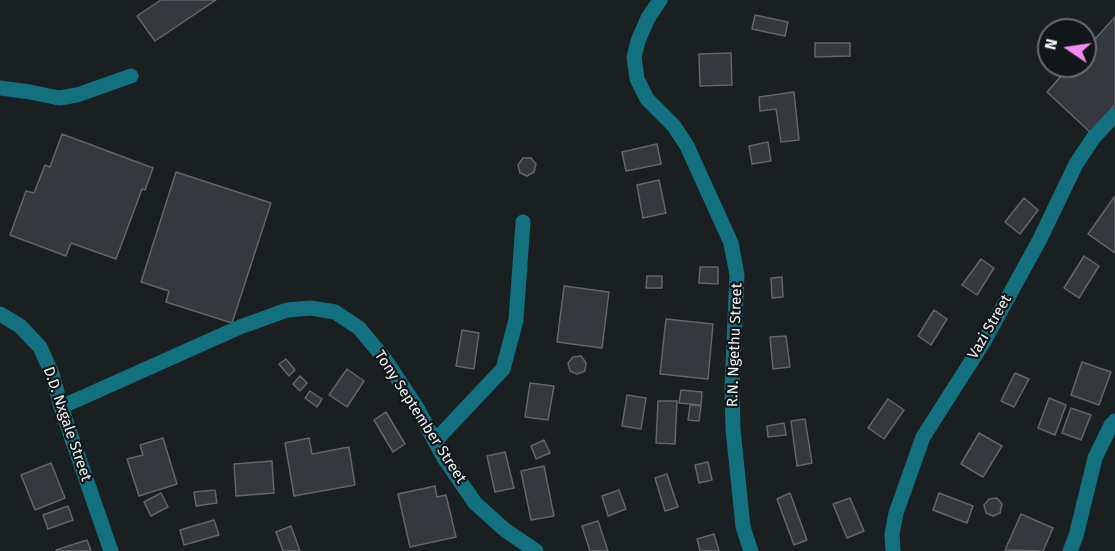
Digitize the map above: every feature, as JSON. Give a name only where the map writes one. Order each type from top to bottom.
[{"type":"street","name":"R.N. Ngethu Street","points":[[660,0],[638,41],[634,57],[637,79],[647,99],[674,126],[687,146],[731,243],[737,275],[732,387],[733,429],[743,527],[752,551]]},
{"type":"street","points":[[0,88],[59,98],[77,95],[130,76]]},
{"type":"street","name":"Vazi Street","points":[[893,551],[892,534],[896,513],[923,437],[983,343],[1040,239],[1076,164],[1094,137],[1115,115]]},
{"type":"street","points":[[435,441],[503,369],[516,321],[523,222]]},
{"type":"street","name":"Tony September Street","points":[[61,407],[240,327],[287,310],[311,308],[335,312],[359,328],[384,358],[417,408],[444,458],[475,502],[505,530],[536,551]]},
{"type":"street","name":"D.D. Nxgale Street","points":[[0,314],[20,326],[40,347],[52,374],[61,407],[111,551]]},
{"type":"street","points":[[1070,551],[1076,536],[1095,458],[1115,421]]},
{"type":"building","points":[[161,0],[216,0],[155,41],[137,16]]},
{"type":"building","points":[[755,15],[788,22],[785,36],[752,29]]},
{"type":"building","points":[[1115,17],[1115,105],[1090,132],[1047,92],[1059,78],[1097,78],[1097,37]]},
{"type":"building","points":[[815,43],[850,43],[850,56],[815,57]]},
{"type":"building","points":[[731,53],[732,85],[700,86],[699,54]]},
{"type":"building","points":[[794,92],[799,140],[781,142],[776,109],[760,111],[759,97]]},
{"type":"building","points":[[62,134],[153,168],[145,190],[142,189],[116,259],[71,243],[66,256],[10,235],[26,191],[34,193],[45,165],[50,167]]},
{"type":"building","points":[[768,142],[771,161],[752,164],[749,146]]},
{"type":"building","points":[[657,144],[661,164],[626,171],[622,152]]},
{"type":"building","points":[[523,158],[531,158],[536,164],[534,172],[527,176],[520,173],[518,165]]},
{"type":"building","points":[[176,172],[271,203],[232,323],[166,302],[169,291],[141,282]]},
{"type":"building","points":[[659,180],[666,213],[643,218],[637,185]]},
{"type":"building","points":[[1115,196],[1115,253],[1088,234]]},
{"type":"building","points":[[1024,198],[1038,210],[1020,234],[1005,222]]},
{"type":"building","points":[[1084,256],[1099,266],[1079,298],[1064,288]]},
{"type":"building","points":[[981,259],[994,268],[977,295],[962,285]]},
{"type":"building","points":[[700,267],[718,267],[718,284],[699,283]]},
{"type":"building","points":[[647,276],[662,276],[662,288],[646,288]]},
{"type":"building","points":[[782,277],[783,297],[772,298],[771,278]]},
{"type":"building","points":[[564,286],[609,292],[602,348],[557,342]]},
{"type":"building","points":[[934,310],[947,319],[931,345],[918,336]]},
{"type":"building","points":[[666,319],[713,324],[708,379],[660,374]]},
{"type":"building","points":[[462,330],[479,333],[474,369],[456,366]]},
{"type":"building","points":[[786,336],[790,367],[773,369],[770,337]]},
{"type":"building","points":[[581,356],[586,363],[585,371],[577,374],[570,371],[568,363],[573,357]]},
{"type":"building","points":[[286,359],[295,370],[289,376],[279,364]]},
{"type":"building","points":[[1082,362],[1111,372],[1099,405],[1071,395]]},
{"type":"building","points":[[347,369],[364,381],[347,407],[329,395]]},
{"type":"building","points":[[1015,373],[1029,379],[1014,407],[1001,401]]},
{"type":"building","points":[[300,376],[307,383],[300,391],[293,384]]},
{"type":"building","points":[[530,383],[554,386],[548,420],[525,417]]},
{"type":"building","points":[[681,390],[702,392],[701,405],[679,403]]},
{"type":"building","points":[[310,391],[322,399],[317,407],[305,398]]},
{"type":"building","points":[[627,395],[646,398],[641,429],[622,426]]},
{"type":"building","points":[[1049,398],[1066,405],[1055,435],[1038,428]]},
{"type":"building","points":[[888,399],[904,410],[884,439],[868,428]]},
{"type":"building","points":[[658,401],[677,401],[675,444],[656,443]]},
{"type":"building","points":[[690,405],[701,406],[699,421],[688,420]]},
{"type":"building","points":[[1071,408],[1091,415],[1081,440],[1062,433]]},
{"type":"building","points":[[386,412],[405,444],[393,452],[374,420]]},
{"type":"building","points":[[805,419],[812,463],[797,466],[791,421]]},
{"type":"building","points":[[784,423],[786,435],[768,437],[767,426]]},
{"type":"building","points":[[979,433],[1002,446],[983,477],[961,464]]},
{"type":"building","points":[[163,438],[177,484],[139,496],[127,459],[143,455],[140,445]]},
{"type":"building","points":[[309,438],[312,454],[349,447],[355,485],[294,496],[285,443]]},
{"type":"building","points":[[544,440],[550,453],[536,459],[531,446]]},
{"type":"building","points":[[505,452],[514,488],[495,492],[487,456]]},
{"type":"building","points":[[272,461],[274,493],[236,496],[234,464]]},
{"type":"building","points":[[708,462],[712,480],[699,483],[695,465]]},
{"type":"building","points":[[51,463],[65,498],[35,510],[21,475]]},
{"type":"building","points":[[544,466],[554,516],[531,520],[521,471]]},
{"type":"building","points":[[667,474],[678,507],[665,511],[655,478]]},
{"type":"building","points":[[435,486],[437,497],[446,495],[456,537],[410,547],[398,494]]},
{"type":"building","points":[[215,490],[217,503],[196,506],[194,492]]},
{"type":"building","points":[[619,490],[626,509],[608,516],[602,496]]},
{"type":"building","points":[[161,493],[168,507],[151,516],[144,502]]},
{"type":"building","points":[[790,493],[807,540],[794,545],[777,499]]},
{"type":"building","points":[[939,493],[973,506],[967,523],[933,510]]},
{"type":"building","points":[[850,498],[864,531],[847,538],[833,504]]},
{"type":"building","points":[[997,498],[1002,504],[1000,513],[993,516],[986,513],[984,505],[989,499]]},
{"type":"building","points":[[68,506],[73,520],[48,529],[43,515]]},
{"type":"building","points":[[1021,514],[1053,528],[1043,551],[1005,550]]},
{"type":"building","points":[[214,520],[219,535],[184,545],[180,530]]},
{"type":"building","points":[[598,521],[608,551],[590,551],[582,526]]},
{"type":"building","points":[[291,526],[300,551],[283,551],[276,532]]},
{"type":"building","points":[[714,534],[719,551],[700,551],[697,539]]},
{"type":"building","points":[[87,540],[91,551],[56,551],[56,550]]}]
